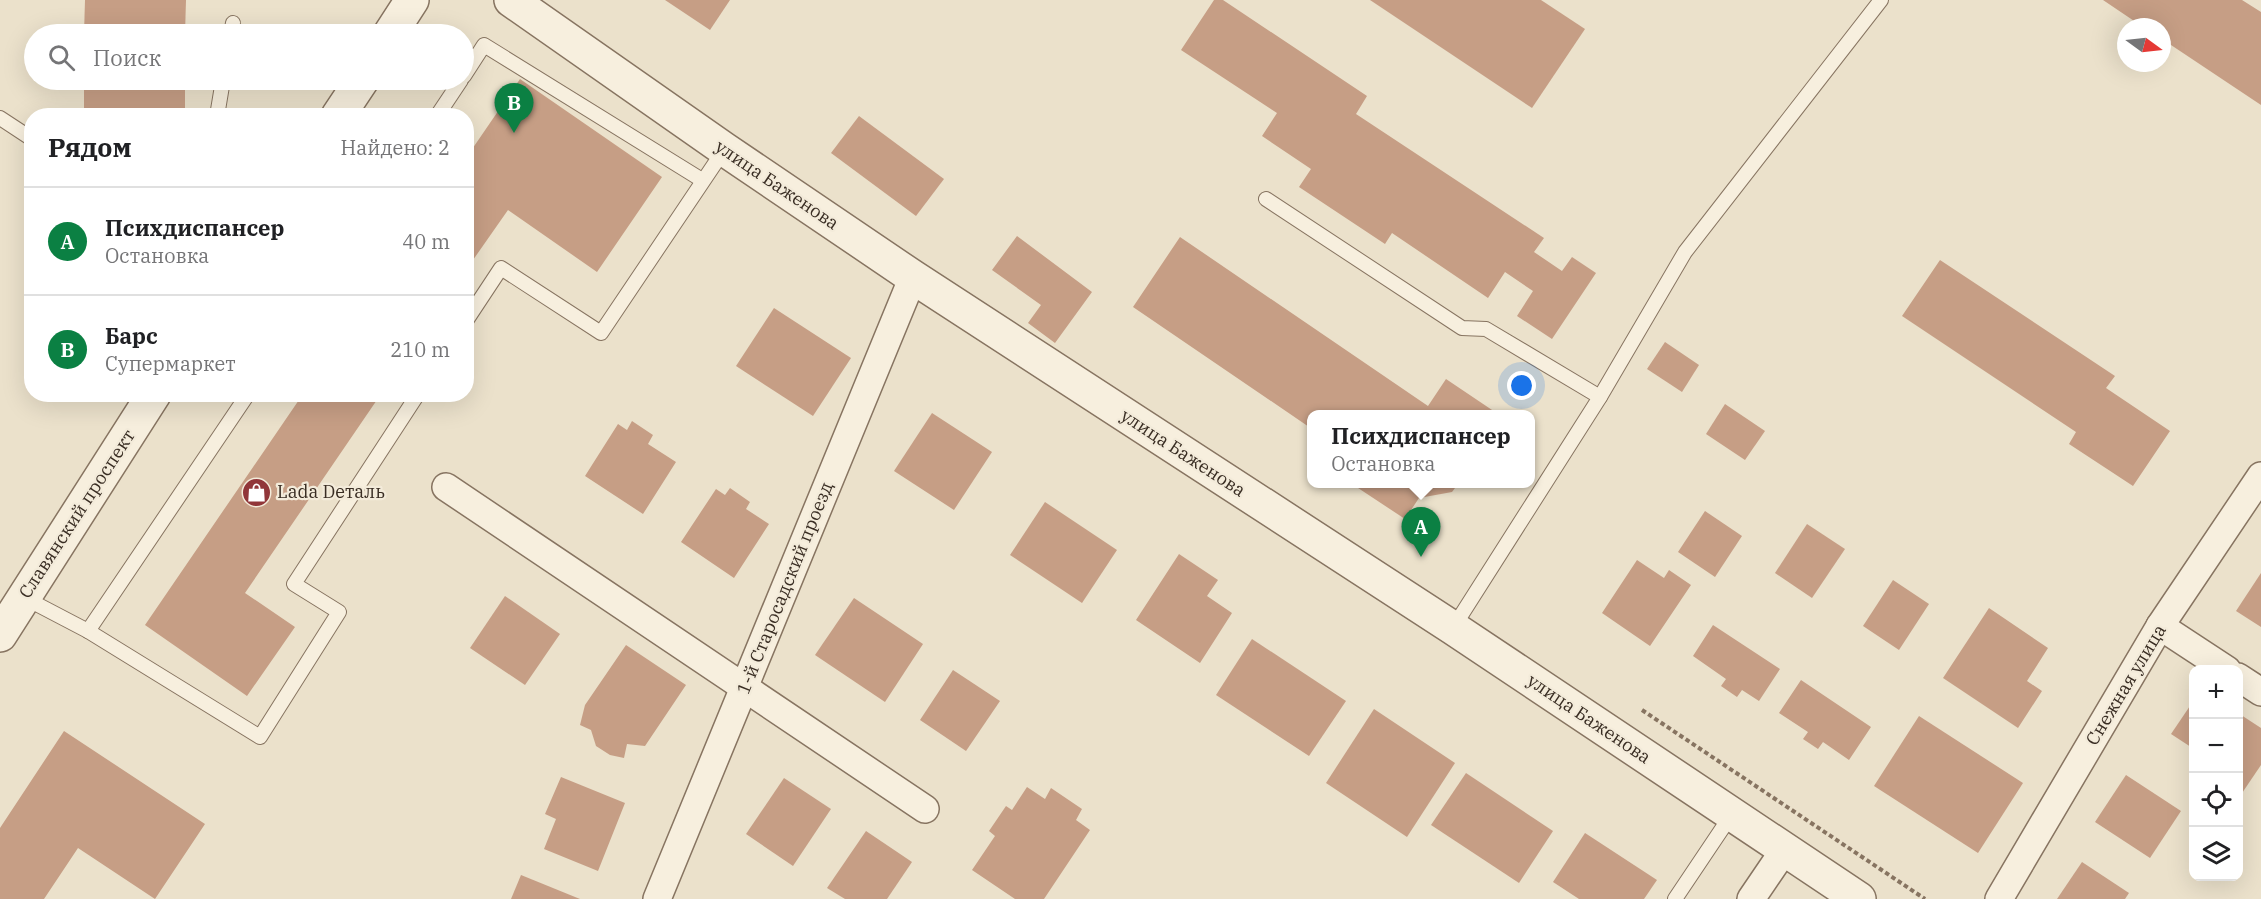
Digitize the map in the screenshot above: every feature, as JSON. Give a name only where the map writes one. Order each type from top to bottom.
[{"type":"street","points":[[396,24],[412,0]]},
{"type":"street","name":"улица Баженова","points":[[511,0],[724,149],[913,277],[1453,628],[1859,899]]},
{"type":"street","points":[[343,108],[355,90]]},
{"type":"street","name":"1-й Старосадский проезд","points":[[657,899],[913,277]]},
{"type":"street","name":"Славянский проспект","points":[[0,634],[149,402]]},
{"type":"street","name":"Снежная улица","points":[[1999,899],[2160,626],[2261,476]]},
{"type":"street","points":[[446,487],[925,809]]},
{"type":"street","points":[[2160,626],[2221,665]]},
{"type":"street","points":[[2243,680],[2261,692]]},
{"type":"street","points":[[1751,899],[1785,849]]},
{"type":"lane","points":[[1453,628],[1600,398],[1685,252],[1881,0]]},
{"type":"lane","points":[[474,60],[484,45],[702,180]]},
{"type":"lane","points":[[218,108],[221,90]]},
{"type":"lane","points":[[442,108],[454,90]]},
{"type":"lane","points":[[0,118],[24,134]]},
{"type":"lane","points":[[474,309],[501,268],[601,333],[724,149]]},
{"type":"lane","points":[[1266,199],[1462,328],[1486,329],[1600,398]]},
{"type":"lane","points":[[88,631],[243,402]]},
{"type":"lane","points":[[23,597],[88,631],[260,737],[339,612],[294,584],[413,402]]},
{"type":"lane","points":[[1675,899],[1732,814]]},
{"type":"building","points":[[85,0],[186,0],[185,24],[84,24]]},
{"type":"building","points":[[665,0],[730,0],[710,30]]},
{"type":"building","points":[[1214,0],[1223,0],[1367,96],[1356,114],[1544,238],[1534,252],[1562,271],[1572,257],[1596,273],[1552,339],[1517,316],[1533,291],[1505,272],[1488,298],[1392,233],[1385,244],[1299,187],[1311,169],[1262,136],[1277,113],[1181,50]]},
{"type":"building","points":[[1370,0],[1541,0],[1585,29],[1532,108]]},
{"type":"building","points":[[2103,0],[2242,0],[2261,12],[2261,105],[2171,45],[2171,18],[2130,18]]},
{"type":"building","points":[[520,79],[662,177],[597,272],[508,210],[474,259],[474,146]]},
{"type":"building","points":[[84,90],[185,90],[185,108],[84,108]]},
{"type":"building","points":[[859,116],[944,179],[916,216],[831,153]]},
{"type":"building","points":[[1017,236],[1092,292],[1055,343],[1028,323],[1041,305],[992,270]]},
{"type":"building","points":[[1180,237],[1428,406],[1446,379],[1492,410],[1307,410],[1307,426],[1133,307]]},
{"type":"building","points":[[1940,260],[2115,376],[2106,388],[2170,431],[2133,486],[2069,444],[2076,432],[1902,316]]},
{"type":"building","points":[[774,308],[851,358],[813,416],[736,366]]},
{"type":"building","points":[[1665,342],[1699,365],[1682,392],[1647,369]]},
{"type":"building","points":[[298,402],[376,402],[245,593],[295,627],[247,696],[145,625]]},
{"type":"building","points":[[1725,404],[1765,431],[1745,460],[1706,434]]},
{"type":"building","points":[[932,413],[992,452],[954,510],[894,471]]},
{"type":"building","points":[[632,421],[653,435],[648,444],[676,462],[643,514],[585,476],[618,424],[627,430]]},
{"type":"building","points":[[730,488],[750,502],[746,509],[769,524],[734,578],[681,542],[716,489],[725,495]]},
{"type":"building","points":[[1358,488],[1455,488],[1452,492],[1419,498],[1405,519]]},
{"type":"building","points":[[1045,502],[1117,550],[1082,603],[1010,555]]},
{"type":"building","points":[[1705,511],[1742,536],[1715,577],[1678,552]]},
{"type":"building","points":[[1807,524],[1845,549],[1812,598],[1775,573]]},
{"type":"building","points":[[1179,554],[1218,580],[1207,596],[1232,613],[1200,663],[1136,620]]},
{"type":"building","points":[[1637,560],[1664,578],[1669,570],[1691,585],[1650,646],[1602,613]]},
{"type":"building","points":[[2261,573],[2261,627],[2236,611]]},
{"type":"building","points":[[1893,580],[1929,604],[1899,650],[1863,626]]},
{"type":"building","points":[[505,596],[560,634],[525,685],[470,648]]},
{"type":"building","points":[[854,598],[923,644],[885,702],[815,655]]},
{"type":"building","points":[[1989,608],[2048,648],[2027,681],[2042,691],[2018,728],[1943,678]]},
{"type":"building","points":[[1713,625],[1780,669],[1759,701],[1742,690],[1737,697],[1721,686],[1726,679],[1693,656]]},
{"type":"building","points":[[1252,639],[1346,701],[1309,756],[1216,695]]},
{"type":"building","points":[[626,645],[686,685],[645,746],[627,744],[624,758],[610,755],[596,746],[591,730],[580,725],[585,705]]},
{"type":"building","points":[[953,670],[1000,701],[966,751],[920,720]]},
{"type":"building","points":[[1801,680],[1871,727],[1849,760],[1823,742],[1818,749],[1803,739],[1808,732],[1779,713]]},
{"type":"building","points":[[2189,707],[2189,746],[2171,734]]},
{"type":"building","points":[[1374,709],[1455,763],[1407,837],[1326,783]]},
{"type":"building","points":[[1919,716],[2023,783],[1978,853],[1874,786]]},
{"type":"building","points":[[2243,716],[2261,728],[2261,765],[2243,792]]},
{"type":"building","points":[[64,731],[205,824],[155,899],[78,848],[44,899],[0,899],[0,828]]},
{"type":"building","points":[[1466,773],[1553,831],[1519,883],[1431,825]]},
{"type":"building","points":[[2126,775],[2181,811],[2150,858],[2095,822]]},
{"type":"building","points":[[561,777],[625,803],[598,871],[544,849],[556,819],[545,814]]},
{"type":"building","points":[[784,778],[831,809],[793,866],[746,834]]},
{"type":"building","points":[[1027,787],[1045,799],[1051,788],[1082,809],[1076,820],[1090,830],[1044,899],[1015,899],[972,870],[995,836],[989,831],[1006,806],[1012,810]]},
{"type":"building","points":[[866,831],[912,862],[887,899],[845,899],[827,888]]},
{"type":"building","points":[[1585,833],[1657,880],[1644,899],[1579,899],[1553,882]]},
{"type":"building","points":[[2082,862],[2129,893],[2125,899],[2057,899]]},
{"type":"building","points":[[521,875],[580,899],[511,899]]},
{"type":"place","name":"Барс","points":[[514,133]]},
{"type":"place","name":"Lada Dеталь","points":[[256,492]]},
{"type":"place","name":"Психдиспансер","points":[[1421,557]]}]
